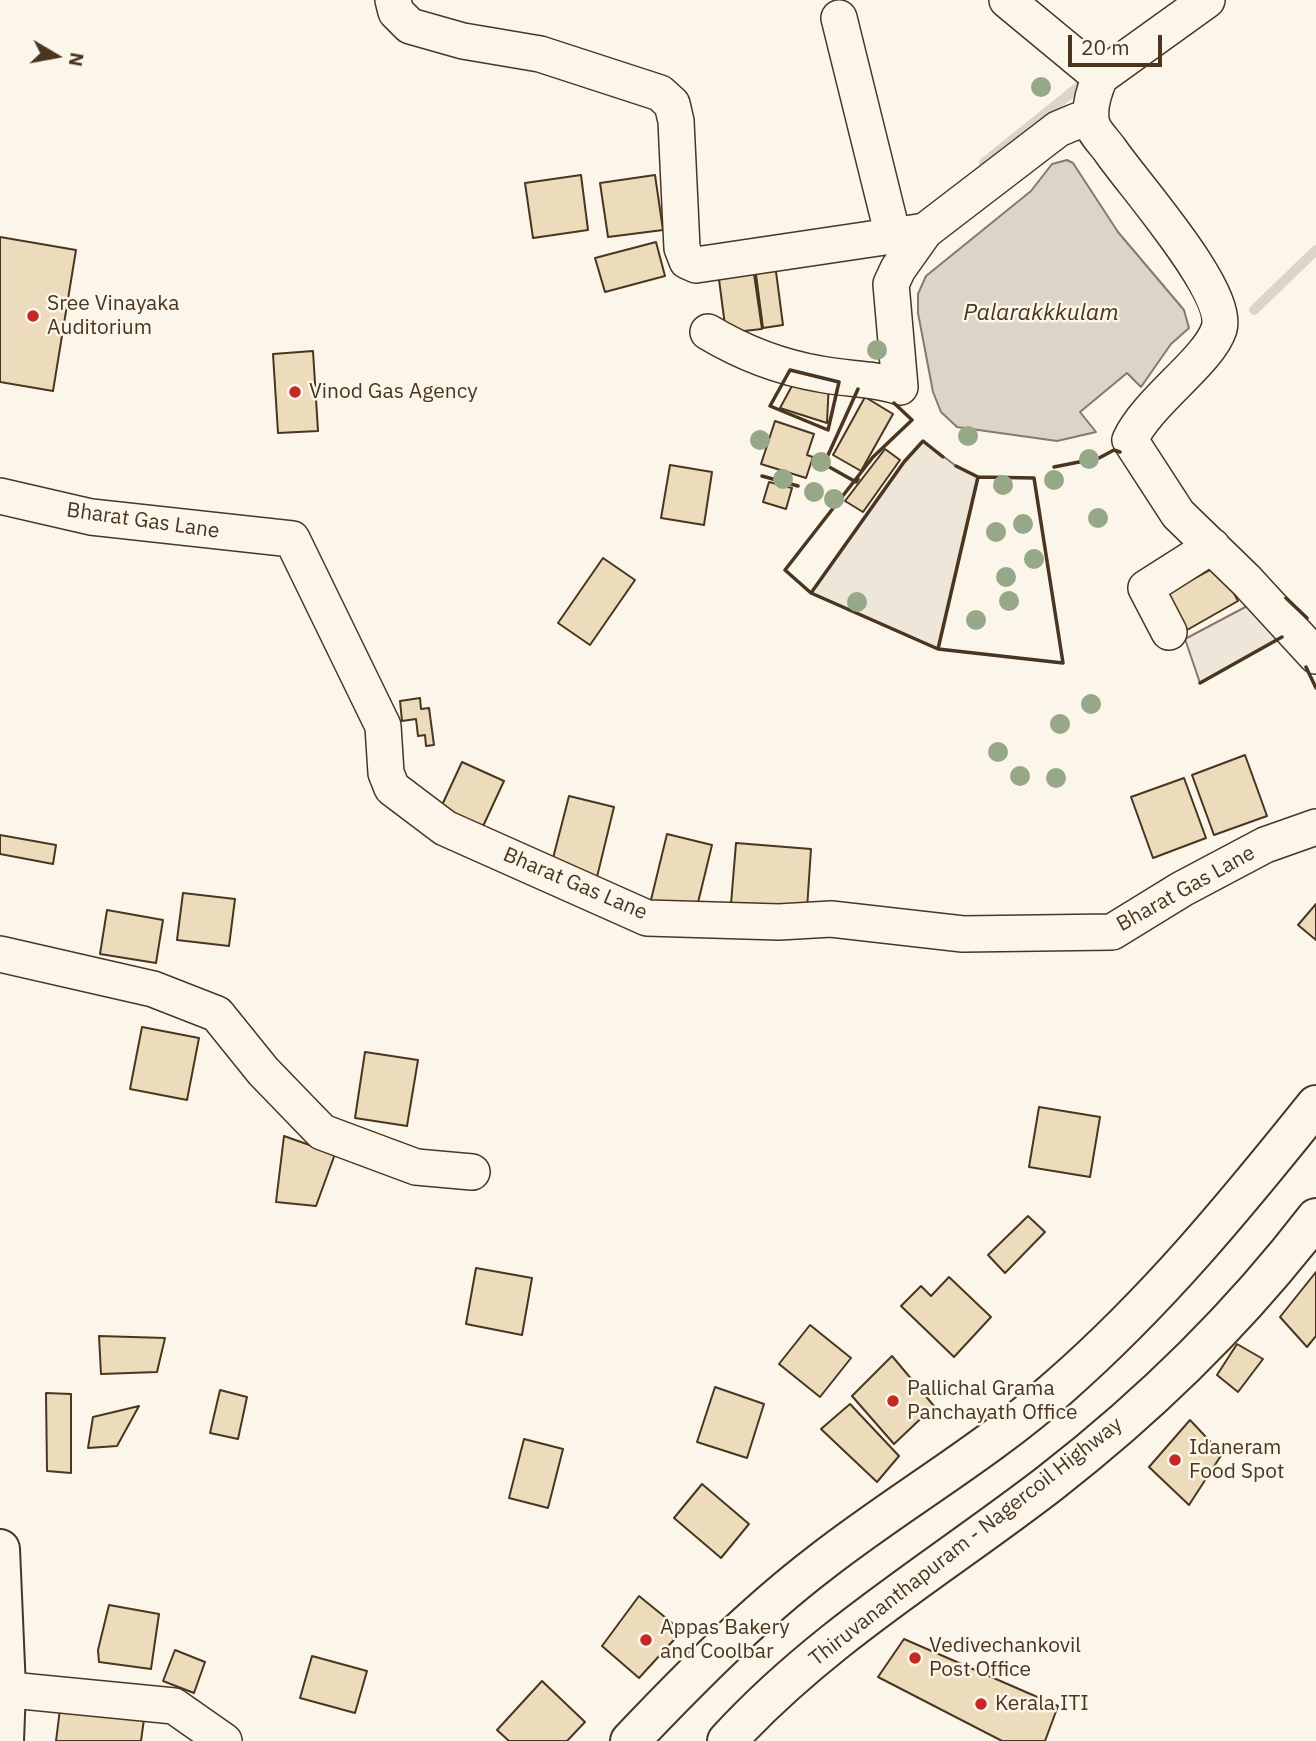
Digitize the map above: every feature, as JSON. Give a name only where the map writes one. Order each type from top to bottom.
[{"type":"main road","points":[[630,1741],[704,1667],[819,1563],[913,1498],[1057,1389],[1140,1313],[1213,1234],[1316,1105]]},
{"type":"main road","name":"Thiruvananthapuram - Nagercoil Highway","points":[[727,1741],[761,1705],[816,1657],[1050,1482],[1118,1427],[1181,1368],[1265,1282],[1316,1218]]},
{"type":"main road","points":[[0,1549],[4,1741]]},
{"type":"street","points":[[393,0],[396,12],[410,26],[463,41],[540,54],[660,93],[672,104],[676,121],[682,248],[687,261],[696,265],[909,233],[1058,129],[1077,121],[1092,124]]},
{"type":"street","points":[[1007,0],[1092,71],[1092,124],[1133,183],[1181,240],[1218,305],[1220,326],[1212,344],[1166,390],[1130,440],[1178,514],[1316,656]]},
{"type":"street","points":[[1092,71],[1207,0]]},
{"type":"street","points":[[708,332],[741,352],[782,366],[823,375],[885,370],[891,284],[909,233],[839,18]]},
{"type":"street","name":"Bharat Gas Lane","points":[[0,496],[91,517],[292,539],[383,726],[386,773],[392,788],[445,828],[647,918],[779,922],[831,919],[963,934],[1112,932],[1182,889],[1265,845],[1316,827]]},
{"type":"street","points":[[1169,632],[1146,588],[1212,547]]},
{"type":"street","points":[[0,954],[153,989],[217,1014],[263,1070],[322,1132],[416,1167],[472,1172]]},
{"type":"street","points":[[3,1689],[174,1706],[224,1741]]},
{"type":"shaded area","points":[[923,441],[956,466],[978,477],[938,649],[811,593],[904,462]]},
{"type":"shaded area","points":[[1251,604],[1282,637],[1200,683],[1185,639]]},
{"type":"water","name":"Palarakkkulam","points":[[1067,160],[1073,163],[1118,232],[1184,310],[1189,328],[1171,344],[1141,387],[1127,373],[1080,412],[1096,432],[1057,441],[957,427],[941,412],[933,392],[918,313],[918,294],[926,276],[1031,191],[1052,164]]},
{"type":"building","points":[[581,175],[588,230],[533,238],[525,183]]},
{"type":"building","points":[[655,175],[663,230],[608,237],[600,183]]},
{"type":"building","name":"Sree Vinayaka Auditorium","points":[[0,237],[76,250],[53,391],[0,382]]},
{"type":"building","points":[[656,242],[665,276],[605,292],[595,258]]},
{"type":"building","points":[[775,264],[783,325],[763,328],[755,267]]},
{"type":"building","points":[[753,267],[762,329],[726,333],[718,272]]},
{"type":"building","name":"Vinod Gas Agency","points":[[313,351],[318,431],[278,433],[273,354]]},
{"type":"building","points":[[799,373],[829,381],[827,423],[780,408]]},
{"type":"building","points":[[865,397],[893,414],[861,471],[833,455]]},
{"type":"building","points":[[775,421],[814,434],[807,455],[813,457],[806,478],[761,464]]},
{"type":"building","points":[[885,449],[900,460],[863,512],[845,501]]},
{"type":"building","points":[[670,465],[712,472],[704,525],[661,518]]},
{"type":"building","points":[[769,482],[792,488],[786,509],[763,502]]},
{"type":"building","points":[[603,558],[635,580],[590,645],[558,623]]},
{"type":"building","points":[[1219,565],[1238,601],[1187,630],[1167,593]]},
{"type":"building","points":[[420,698],[421,709],[429,708],[434,745],[426,746],[425,735],[418,736],[416,719],[402,721],[400,701]]},
{"type":"building","points":[[1245,755],[1267,816],[1214,835],[1192,775]]},
{"type":"building","points":[[462,762],[504,781],[478,837],[436,818]]},
{"type":"building","points":[[1184,778],[1206,838],[1153,858],[1131,797]]},
{"type":"building","points":[[569,796],[614,807],[597,877],[551,866]]},
{"type":"building","points":[[667,834],[712,845],[695,915],[650,904]]},
{"type":"building","points":[[0,835],[56,845],[53,864],[0,854]]},
{"type":"building","points":[[736,843],[811,849],[807,909],[731,904]]},
{"type":"building","points":[[183,893],[235,899],[229,946],[177,940]]},
{"type":"building","points":[[1316,904],[1316,940],[1298,925]]},
{"type":"building","points":[[107,910],[163,920],[156,963],[100,954]]},
{"type":"building","points":[[142,1027],[199,1038],[187,1100],[130,1089]]},
{"type":"building","points":[[365,1052],[418,1060],[407,1126],[355,1118]]},
{"type":"building","points":[[1039,1107],[1100,1117],[1090,1177],[1029,1167]]},
{"type":"building","points":[[284,1136],[335,1154],[316,1206],[276,1202]]},
{"type":"building","points":[[1028,1216],[1045,1232],[1005,1273],[988,1255]]},
{"type":"building","points":[[476,1268],[532,1278],[522,1335],[466,1324]]},
{"type":"building","points":[[1316,1272],[1316,1336],[1307,1347],[1280,1317]]},
{"type":"building","points":[[949,1277],[991,1317],[954,1357],[901,1306],[921,1286],[931,1296]]},
{"type":"building","points":[[810,1325],[851,1358],[820,1397],[779,1364]]},
{"type":"building","points":[[99,1336],[165,1338],[157,1372],[101,1374]]},
{"type":"building","points":[[1237,1344],[1263,1359],[1238,1392],[1217,1375]]},
{"type":"building","name":"Pallichal Grama Panchayath Office","points":[[892,1356],[934,1406],[894,1444],[852,1396]]},
{"type":"building","points":[[715,1387],[764,1404],[747,1458],[697,1442]]},
{"type":"building","points":[[220,1390],[247,1397],[238,1439],[210,1433]]},
{"type":"building","points":[[46,1393],[71,1394],[71,1473],[47,1471]]},
{"type":"building","points":[[850,1404],[899,1456],[877,1482],[821,1429]]},
{"type":"building","points":[[139,1406],[117,1446],[88,1448],[93,1417]]},
{"type":"building","points":[[1190,1420],[1222,1454],[1189,1505],[1149,1467]]},
{"type":"building","points":[[524,1439],[563,1449],[548,1508],[509,1498]]},
{"type":"building","points":[[702,1484],[749,1524],[721,1558],[674,1518]]},
{"type":"building","points":[[639,1596],[682,1631],[639,1678],[602,1646]]},
{"type":"building","points":[[109,1605],[159,1614],[151,1669],[99,1662],[98,1650]]},
{"type":"building","points":[[904,1639],[1058,1706],[1045,1741],[1002,1741],[878,1677]]},
{"type":"building","points":[[175,1650],[205,1662],[194,1693],[163,1681]]},
{"type":"building","points":[[312,1656],[367,1671],[355,1713],[300,1698]]},
{"type":"building","points":[[542,1681],[585,1722],[567,1741],[509,1741],[497,1730]]},
{"type":"building","points":[[60,1709],[144,1719],[141,1741],[56,1741]]},
{"type":"waterway","points":[[984,163],[1087,80]]},
{"type":"waterway","points":[[1254,310],[1316,250]]},
{"type":"wall","points":[[790,370],[839,382],[828,430],[770,406],[790,370]]},
{"type":"wall","points":[[858,389],[824,464],[856,482],[858,479]]},
{"type":"wall","points":[[894,403],[912,420]]},
{"type":"wall","points":[[811,593],[785,570],[873,457],[912,420]]},
{"type":"wall","points":[[943,457],[923,441],[904,462],[811,593],[938,649],[978,477],[956,466]]},
{"type":"wall","points":[[1054,467],[1099,458],[1114,450],[1120,452]]},
{"type":"wall","points":[[762,476],[798,486]]},
{"type":"wall","points":[[978,477],[1034,478],[1063,663],[938,649],[978,477]]},
{"type":"wall","points":[[1286,598],[1307,618]]},
{"type":"wall","points":[[1200,683],[1282,637]]},
{"type":"wall","points":[[1306,667],[1316,688]]},
{"type":"place","name":"Sree Vinayaka Auditorium","points":[[33,316]]},
{"type":"place","name":"Vinod Gas Agency","points":[[295,392]]},
{"type":"place","name":"Pallichal Grama Panchayath Office","points":[[893,1401]]},
{"type":"place","name":"Idaneram Food Spot","points":[[1175,1460]]},
{"type":"place","name":"Appas Bakery and Coolbar","points":[[646,1640]]},
{"type":"place","name":"Vedivechankovil Post Office","points":[[915,1658]]},
{"type":"place","name":"Kerala ITI","points":[[981,1704]]}]
